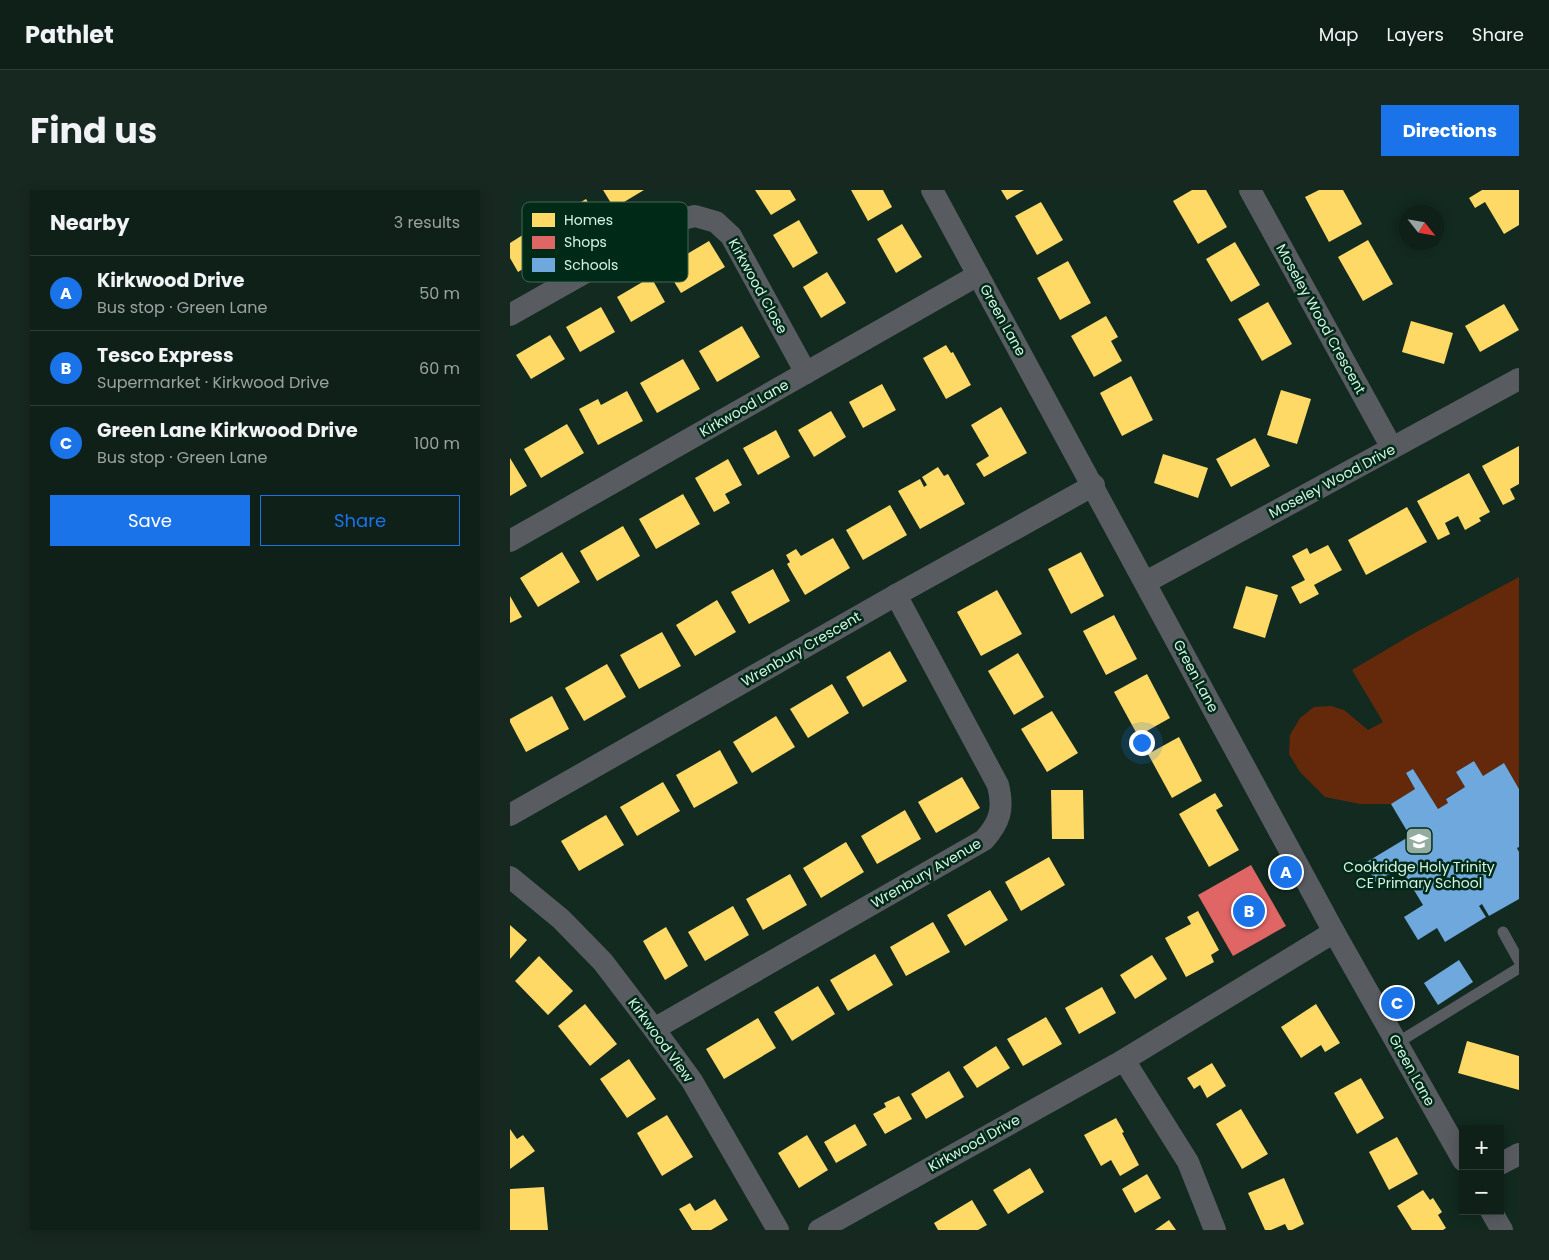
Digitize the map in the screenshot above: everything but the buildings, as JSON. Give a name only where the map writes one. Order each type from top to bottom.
[{"type":"street","name":"Green Lane","points":[[932,190],[1334,932],[1459,1153]]},
{"type":"street","name":"Moseley Wood Crescent","points":[[1250,190],[1392,448]]},
{"type":"street","name":"Kirkwood Close","points":[[688,218],[695,216],[716,222],[731,236],[806,373]]},
{"type":"street","name":"Kirkwood Lane","points":[[510,541],[978,275]]},
{"type":"street","name":"Kirkwood Close","points":[[510,315],[568,282]]},
{"type":"street","name":"Moseley Wood Drive","points":[[1146,582],[1519,379]]},
{"type":"street","name":"Wrenbury Crescent","points":[[510,815],[896,595],[1094,486]]},
{"type":"street","name":"Wrenbury Avenue","points":[[654,1030],[984,840],[993,830],[999,817],[1002,800],[998,785],[896,595]]},
{"type":"street","name":"Kirkwood View","points":[[510,877],[561,919],[603,962],[692,1081],[778,1230]]},
{"type":"street","name":"Kirkwood Drive","points":[[820,1230],[1124,1060],[1334,932]]},
{"type":"street","points":[[1124,1060],[1188,1162],[1215,1230]]},
{"type":"street","points":[[1504,1162],[1519,1154]]},
{"type":"street","points":[[1493,1215],[1502,1230]]},
{"type":"lane","points":[[1503,932],[1519,962]]},
{"type":"lane","points":[[1397,1043],[1519,968]]},
{"type":"shaded area","points":[[1519,577],[1519,789],[1504,763],[1483,776],[1474,761],[1456,772],[1465,787],[1446,798],[1448,803],[1438,809],[1413,769],[1406,774],[1415,789],[1391,804],[1360,804],[1325,797],[1300,772],[1289,754],[1290,735],[1300,718],[1314,707],[1331,706],[1344,710],[1368,730],[1383,722],[1352,670],[1411,635]]},
{"type":"place","name":"Cookridge Holy Trinity CE Primary School","points":[[1419,841]]},
{"type":"place","name":"Kirkwood Drive","points":[[1286,872]]},
{"type":"place","name":"Tesco Express","points":[[1249,911]]},
{"type":"place","name":"Green Lane Kirkwood Drive","points":[[1397,1003]]}]
